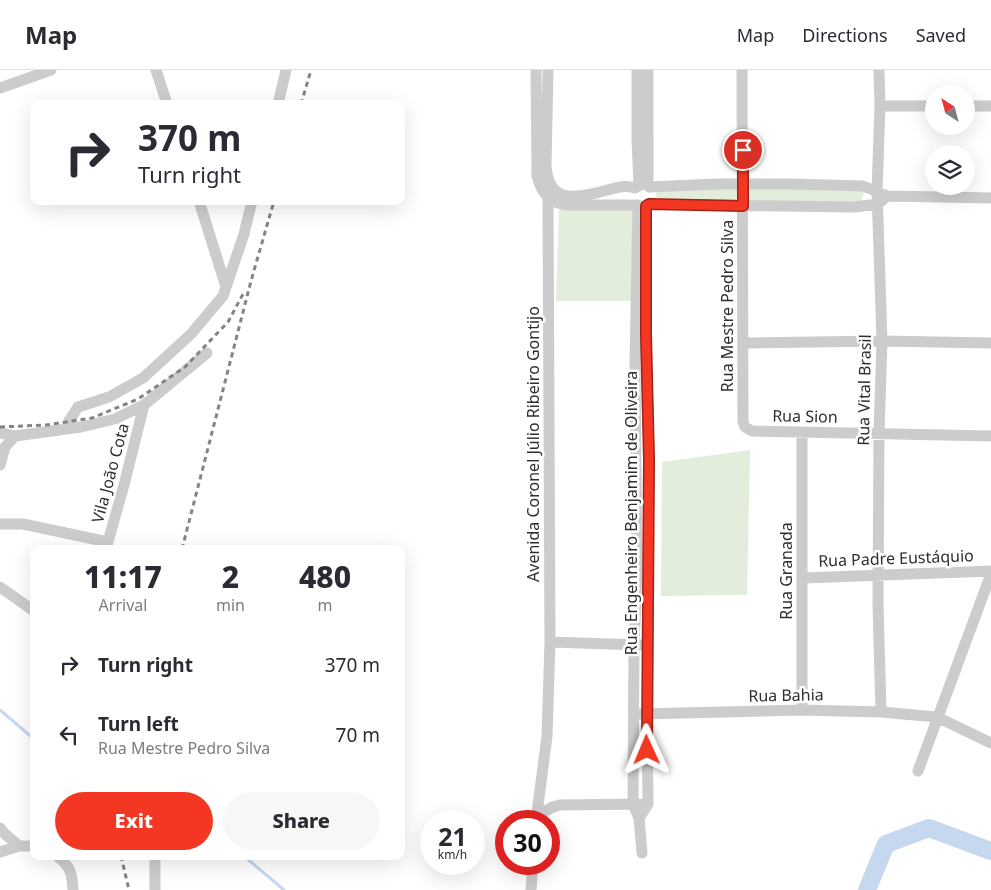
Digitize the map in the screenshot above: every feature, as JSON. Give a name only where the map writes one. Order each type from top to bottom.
[{"type":"street","points":[[0,88],[52,70]]},
{"type":"street","points":[[156,70],[166,100]]},
{"type":"street","points":[[279,100],[286,70]]},
{"type":"street","name":"Avenida Coronel Júlio Ribeiro Gontijo","points":[[536,70],[537,176],[542,189],[553,196],[550,642],[547,736],[537,810]]},
{"type":"street","points":[[548,70],[546,166],[547,177],[555,203],[566,205],[855,207],[878,204],[888,196]]},
{"type":"street","points":[[637,70],[636,140],[643,187]]},
{"type":"street","points":[[643,187],[648,70]]},
{"type":"street","name":"Rua Mestre Pedro Silva","points":[[742,70],[744,422]]},
{"type":"street","name":"Rua Vital Brasil","points":[[879,70],[880,106],[876,191],[882,341],[878,576],[881,712]]},
{"type":"street","points":[[880,106],[925,106]]},
{"type":"street","points":[[975,106],[991,106]]},
{"type":"street","points":[[553,196],[589,195],[624,186],[743,184],[857,186],[868,187],[888,196],[991,198]]},
{"type":"street","points":[[642,205],[632,199],[632,195],[643,187]]},
{"type":"street","points":[[642,205],[653,198],[652,191],[643,187]]},
{"type":"street","points":[[199,205],[226,287]]},
{"type":"street","points":[[68,429],[78,407],[109,397],[143,378],[191,334],[223,296],[244,234],[251,205]]},
{"type":"street","name":"Rua Engenheiro Benjamim de Oliveira","points":[[642,205],[633,804],[639,818],[642,854]]},
{"type":"street","name":"Rua Engenheiro Benjamim de Oliveira","points":[[641,334],[649,460],[648,804]]},
{"type":"street","points":[[744,343],[882,341],[991,343]]},
{"type":"street","points":[[0,433],[15,436],[68,429],[115,419],[144,405],[207,353]]},
{"type":"street","name":"Vila João Cota","points":[[107,545],[144,405]]},
{"type":"street","name":"Rua Sion","points":[[744,422],[745,427],[752,431],[991,436]]},
{"type":"street","name":"Rua Granada","points":[[802,433],[802,710]]},
{"type":"street","points":[[0,465],[5,447],[15,436]]},
{"type":"street","points":[[0,524],[23,524],[107,545]]},
{"type":"street","points":[[918,771],[991,572]]},
{"type":"street","name":"Rua Padre Eustáquio","points":[[803,578],[991,572]]},
{"type":"street","points":[[0,587],[30,607]]},
{"type":"street","points":[[550,642],[647,645]]},
{"type":"street","name":"Rua Bahia","points":[[634,714],[802,710],[881,712],[937,717]]},
{"type":"street","points":[[937,717],[991,743]]},
{"type":"street","points":[[547,810],[553,806],[560,805],[648,804]]},
{"type":"street","points":[[639,818],[648,804]]},
{"type":"street","points":[[0,828],[19,846]]},
{"type":"street","points":[[0,852],[19,846],[30,846]]},
{"type":"street","points":[[62,860],[70,869],[74,890]]},
{"type":"street","points":[[155,890],[156,860]]},
{"type":"street","points":[[531,890],[532,875]]},
{"type":"green space","points":[[746,185],[866,188],[860,203],[745,202]]},
{"type":"green space","points":[[655,188],[738,188],[736,202],[657,201]]},
{"type":"green space","points":[[634,208],[633,301],[556,301],[559,210]]},
{"type":"green space","points":[[750,450],[747,595],[661,596],[662,462]]},
{"type":"waterway","points":[[0,710],[30,736]]},
{"type":"waterway","points":[[867,890],[886,844],[929,828],[991,851]]},
{"type":"waterway","points":[[249,860],[284,890]]},
{"type":"railway","points":[[302,100],[311,70]]},
{"type":"railway","points":[[183,545],[251,281],[273,205]]},
{"type":"railway","points":[[0,427],[46,425],[92,418],[138,399],[185,367],[228,322],[243,294]]},
{"type":"railway","points":[[122,860],[129,890]]},
{"type":"route","points":[[647,750],[649,460],[646,334],[646,206],[649,204],[743,206],[743,150]]}]
